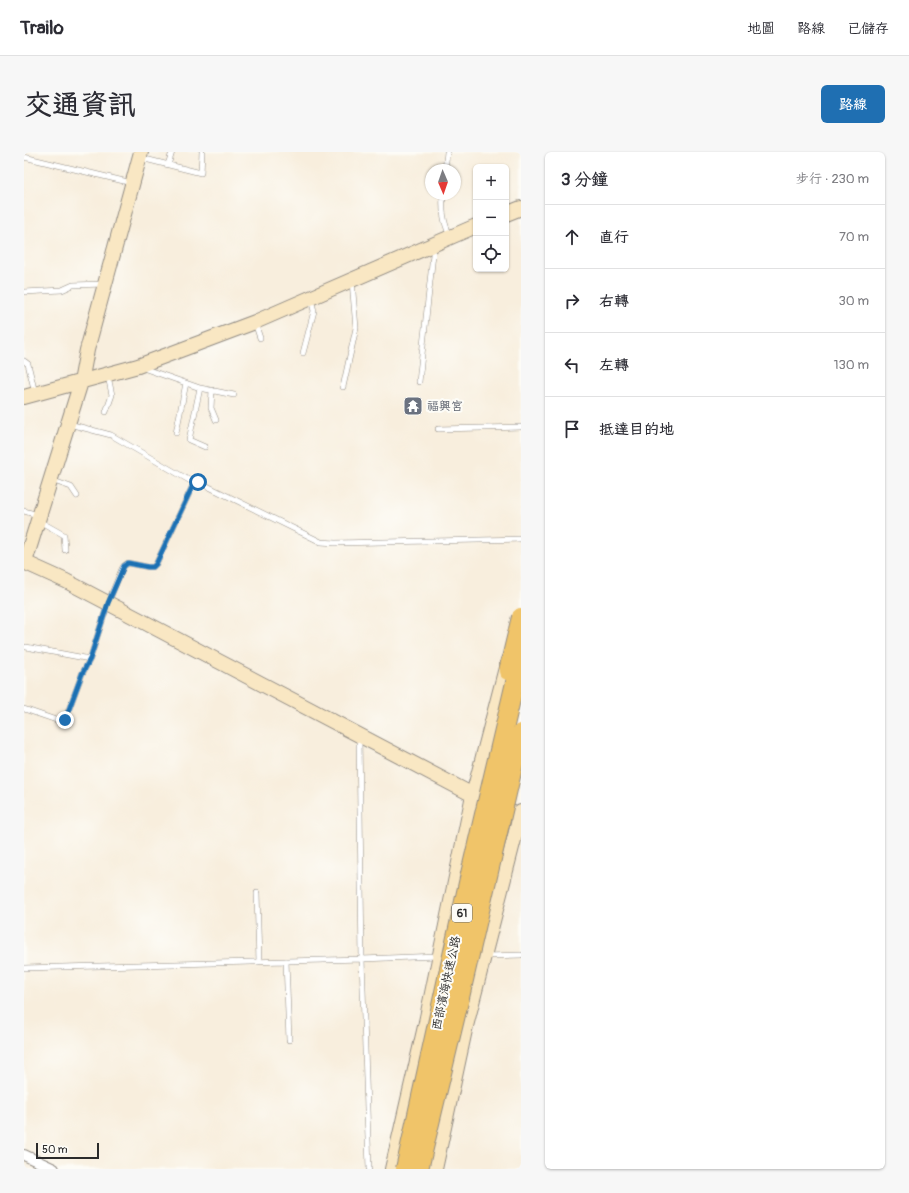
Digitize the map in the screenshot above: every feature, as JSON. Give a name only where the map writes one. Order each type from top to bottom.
[{"type":"highway","points":[[447,1019],[461,874],[521,617]]},
{"type":"highway","name":"西部濱海快速公路","points":[[419,1169],[447,1019],[470,874],[521,657]]},
{"type":"highway","name":"西部濱海快速公路","points":[[405,1169],[447,1019],[521,733]]},
{"type":"highway","points":[[447,1019],[497,882],[521,779]]},
{"type":"main road","points":[[140,155],[87,350],[81,382],[24,565],[66,581],[478,796],[517,814]]},
{"type":"main road","points":[[509,213],[521,208]]},
{"type":"main road","points":[[30,396],[138,366],[255,322],[473,227]]},
{"type":"main road","points":[[392,1169],[521,611]]},
{"type":"main road","points":[[407,1104],[419,1087],[478,796],[521,636]]},
{"type":"main road","points":[[435,1169],[465,1030],[517,814],[521,753]]},
{"type":"main road","points":[[450,1098],[446,1081],[517,814]]},
{"type":"street","points":[[24,1154],[54,1169]]},
{"type":"lane","points":[[168,165],[172,152]]},
{"type":"lane","points":[[140,155],[168,165],[201,173],[202,152]]},
{"type":"lane","points":[[446,164],[447,152]]},
{"type":"lane","points":[[24,157],[132,183]]},
{"type":"lane","points":[[442,200],[444,224],[450,237]]},
{"type":"lane","points":[[419,382],[434,244]]},
{"type":"lane","points":[[343,386],[356,328],[352,280]]},
{"type":"lane","points":[[24,292],[62,290],[73,285],[105,284]]},
{"type":"lane","points":[[303,353],[314,311],[310,298]]},
{"type":"lane","points":[[255,322],[260,338]]},
{"type":"lane","points":[[24,360],[28,364],[30,396]]},
{"type":"lane","points":[[138,366],[200,388],[234,395]]},
{"type":"lane","points":[[106,412],[112,395],[108,375]]},
{"type":"lane","points":[[176,434],[186,383]]},
{"type":"lane","points":[[200,388],[189,440],[206,447]]},
{"type":"lane","points":[[212,390],[211,408],[216,420]]},
{"type":"lane","points":[[68,424],[110,435],[194,483],[201,483],[321,542],[335,543],[521,539]]},
{"type":"lane","points":[[438,428],[521,427]]},
{"type":"lane","points":[[50,480],[71,487],[77,496]]},
{"type":"lane","points":[[24,709],[59,721],[65,720],[82,674],[90,659],[108,603],[124,566],[128,563],[153,567],[156,564],[194,483]]},
{"type":"lane","points":[[24,511],[39,518],[64,535],[65,550]]},
{"type":"lane","points":[[26,647],[90,659]]},
{"type":"lane","points":[[359,734],[362,959],[369,1169]]},
{"type":"lane","points":[[257,893],[259,962]]},
{"type":"lane","points":[[484,956],[521,955]]},
{"type":"lane","points":[[24,968],[441,956]]},
{"type":"lane","points":[[286,961],[289,1040]]},
{"type":"place","name":"福興宮","points":[[413,406]]},
{"type":"route","points":[[65,720],[82,674],[90,659],[108,603],[122,569],[128,563],[148,567],[153,567],[156,564],[194,483],[198,482]]}]
